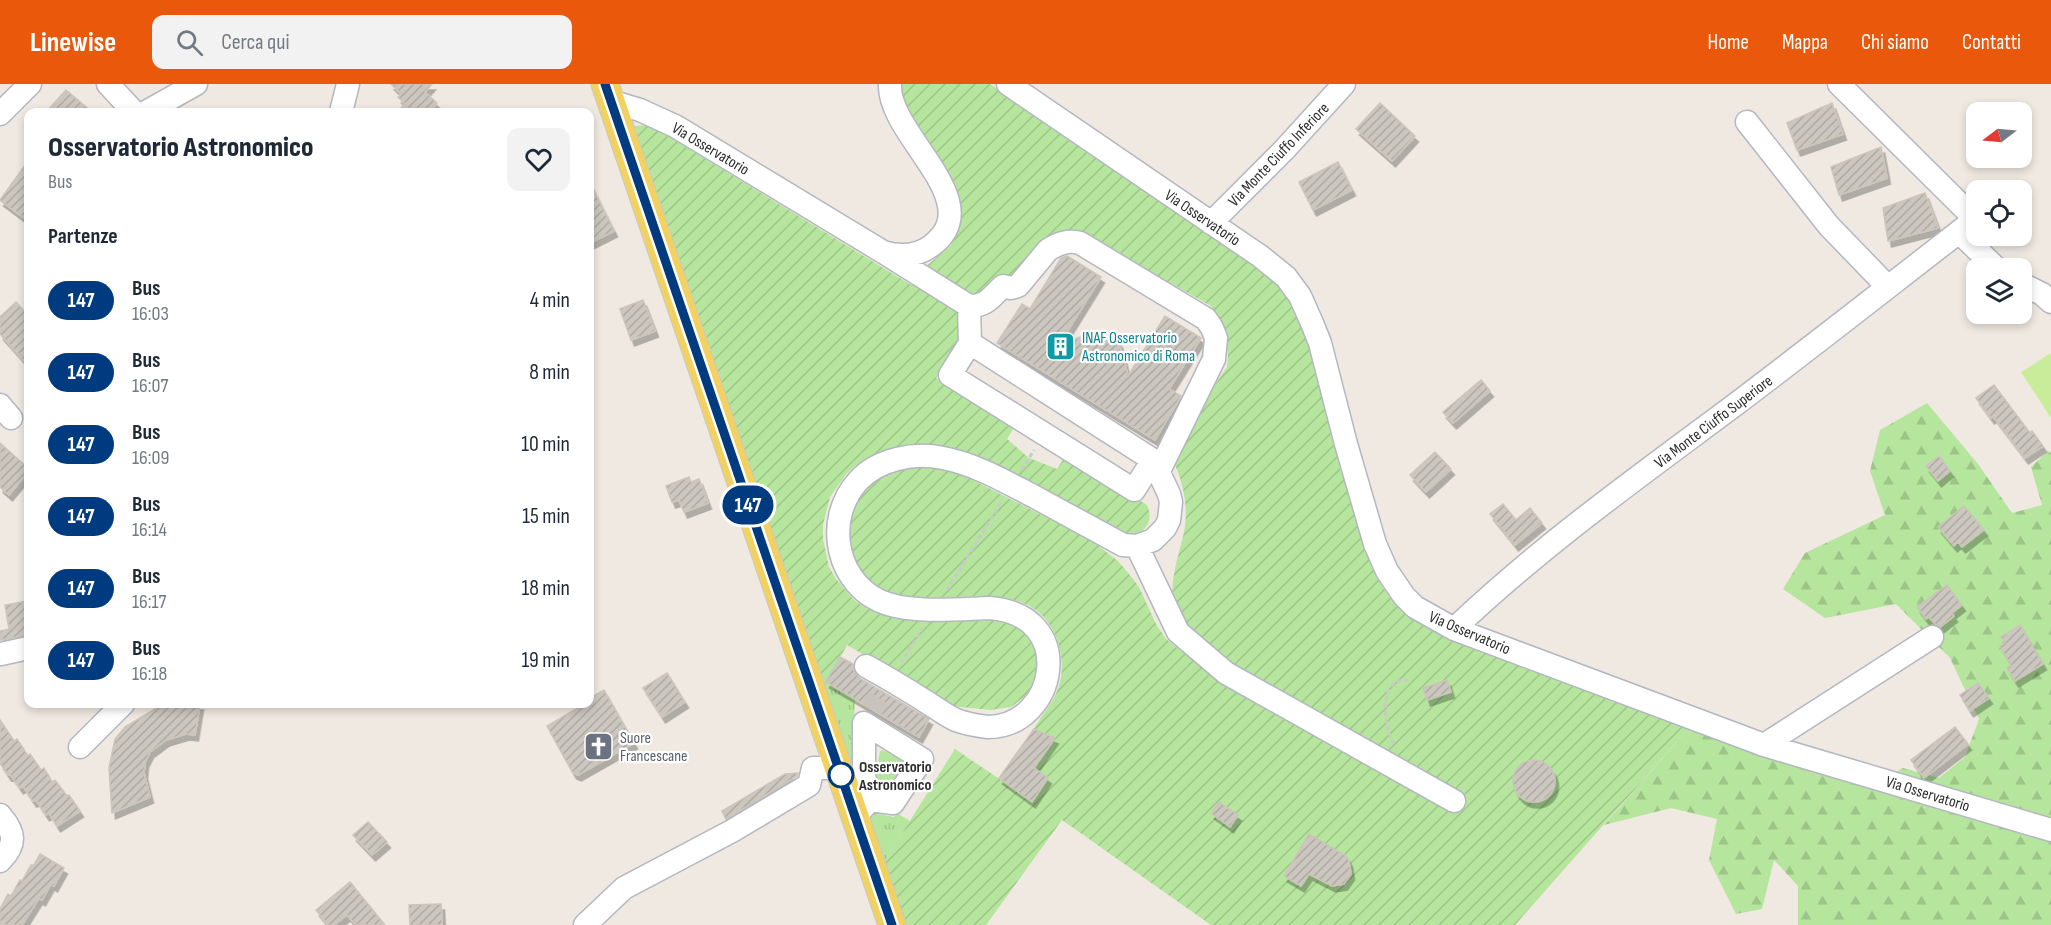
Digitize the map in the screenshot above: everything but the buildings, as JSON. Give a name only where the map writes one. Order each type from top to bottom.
[{"type":"main road","points":[[608,93],[838,768],[863,809],[892,925]]},
{"type":"street","points":[[0,114],[30,84]]},
{"type":"street","points":[[108,84],[130,108]]},
{"type":"street","points":[[153,108],[196,84]]},
{"type":"street","points":[[342,108],[348,84]]},
{"type":"street","name":"Via Osservatorio","points":[[608,93],[675,126],[883,252],[901,256],[927,249],[942,237],[949,219],[948,200],[898,118],[892,103],[890,84]]},
{"type":"street","name":"Via Osservatorio","points":[[1008,84],[1274,266],[1286,277],[1300,296],[1320,344],[1375,544],[1395,584],[1414,607],[1454,628],[1764,745],[2051,830]]},
{"type":"street","name":"Via Monte Ciuffo Inferiore","points":[[1211,223],[1284,150],[1344,84]]},
{"type":"street","points":[[1839,84],[1966,219]]},
{"type":"street","points":[[1747,122],[1829,226],[1888,287]]},
{"type":"street","name":"Via Monte Ciuffo Superiore","points":[[1454,628],[1556,538],[1822,340],[1966,226]]},
{"type":"street","points":[[883,252],[969,306],[986,303],[1003,286],[1011,288],[1018,286],[1048,250],[1061,243],[1080,243],[1206,319],[1216,338],[1214,359],[1156,465],[1134,490],[950,375],[970,343],[969,306]]},
{"type":"street","points":[[2032,290],[2051,302]]},
{"type":"street","points":[[876,703],[988,727],[1008,722],[1024,714],[1038,698],[1048,677],[1048,657],[1038,631],[1019,615],[1000,609],[899,608],[866,593],[848,573],[839,549],[839,521],[853,487],[863,475],[875,467],[916,456],[955,461],[1012,485],[1123,545],[1145,544],[1159,535],[1169,520],[1171,502],[1156,465],[970,343]]},
{"type":"street","points":[[1044,434],[1063,403]]},
{"type":"street","points":[[1137,546],[1178,632],[1226,673],[1454,801]]},
{"type":"street","points":[[1764,745],[1932,637]]},
{"type":"street","points":[[1,654],[24,649]]},
{"type":"street","points":[[866,666],[876,703],[922,759],[893,804],[863,809],[864,776],[876,703]]},
{"type":"street","points":[[80,747],[119,708]]},
{"type":"street","points":[[585,925],[624,888],[732,831],[809,785],[813,768],[838,768]]},
{"type":"street","points":[[0,815],[9,827],[12,838],[9,850],[0,861]]},
{"type":"path","points":[[876,703],[1044,434]]},
{"type":"path","points":[[1399,749],[1392,741],[1386,719],[1387,693],[1393,683],[1410,681]]},
{"type":"green space","points":[[895,84],[990,84],[1256,266],[1279,286],[1296,310],[1308,339],[1371,564],[1382,586],[1405,613],[1437,632],[1689,728],[1515,925],[1211,925],[1062,820],[986,925],[896,925],[879,870],[955,749],[1032,801],[1048,778],[1034,768],[1054,738],[1034,729],[1059,686],[1061,655],[1056,637],[1042,615],[1023,603],[977,596],[925,598],[900,595],[868,582],[859,574],[851,557],[848,509],[877,472],[924,464],[963,475],[1091,540],[1118,561],[1139,587],[1156,624],[1166,639],[1190,655],[1177,622],[1172,592],[1186,513],[1180,477],[1173,460],[1183,432],[1227,367],[1228,355],[1225,330],[1211,306],[1083,233],[1011,278],[998,277],[990,281],[976,298],[923,269],[951,245],[959,226],[959,205]]},
{"type":"green space","points":[[650,125],[911,285],[914,282],[964,314],[965,333],[936,378],[1015,426],[1007,439],[1029,458],[1057,469],[1066,455],[1147,505],[1150,516],[1147,525],[1144,529],[1130,534],[898,448],[884,451],[858,464],[847,473],[830,497],[823,525],[823,539],[829,567],[854,600],[866,608],[892,617],[993,618],[1023,628],[1036,645],[1038,676],[1028,694],[1011,707],[990,710],[952,706],[847,645],[822,690],[631,126]]},
{"type":"green space","points":[[2051,353],[2051,418],[2021,372]]},
{"type":"green space","points":[[1927,403],[1978,464],[2012,513],[2042,505],[2031,467],[2048,451],[2051,453],[2051,925],[1798,925],[1798,886],[1774,860],[1762,909],[1736,914],[1709,860],[1717,819],[1671,808],[1604,825],[1689,728],[1868,788],[1903,768],[1939,778],[1965,757],[1979,719],[1950,658],[1896,604],[1825,618],[1783,589],[1805,553],[1885,515],[1870,471],[1880,430]]},
{"type":"green space","points":[[826,682],[855,699],[853,764],[851,764],[822,690]]},
{"type":"green space","points":[[883,750],[903,761],[904,765],[886,790],[876,786],[875,782],[880,751]]},
{"type":"green space","points":[[868,812],[894,817],[897,813],[910,821],[879,870]]},
{"type":"tunnel","points":[[872,709],[879,698]]},
{"type":"bus line","name":"147","points":[[605,84],[892,925]]},
{"type":"place","name":"INAF Osservatorio Astronomico di Roma","points":[[1061,346]]},
{"type":"place","name":"Suore Francescane","points":[[599,746]]},
{"type":"place","name":"Osservatorio Astronomico","points":[[841,775]]}]
